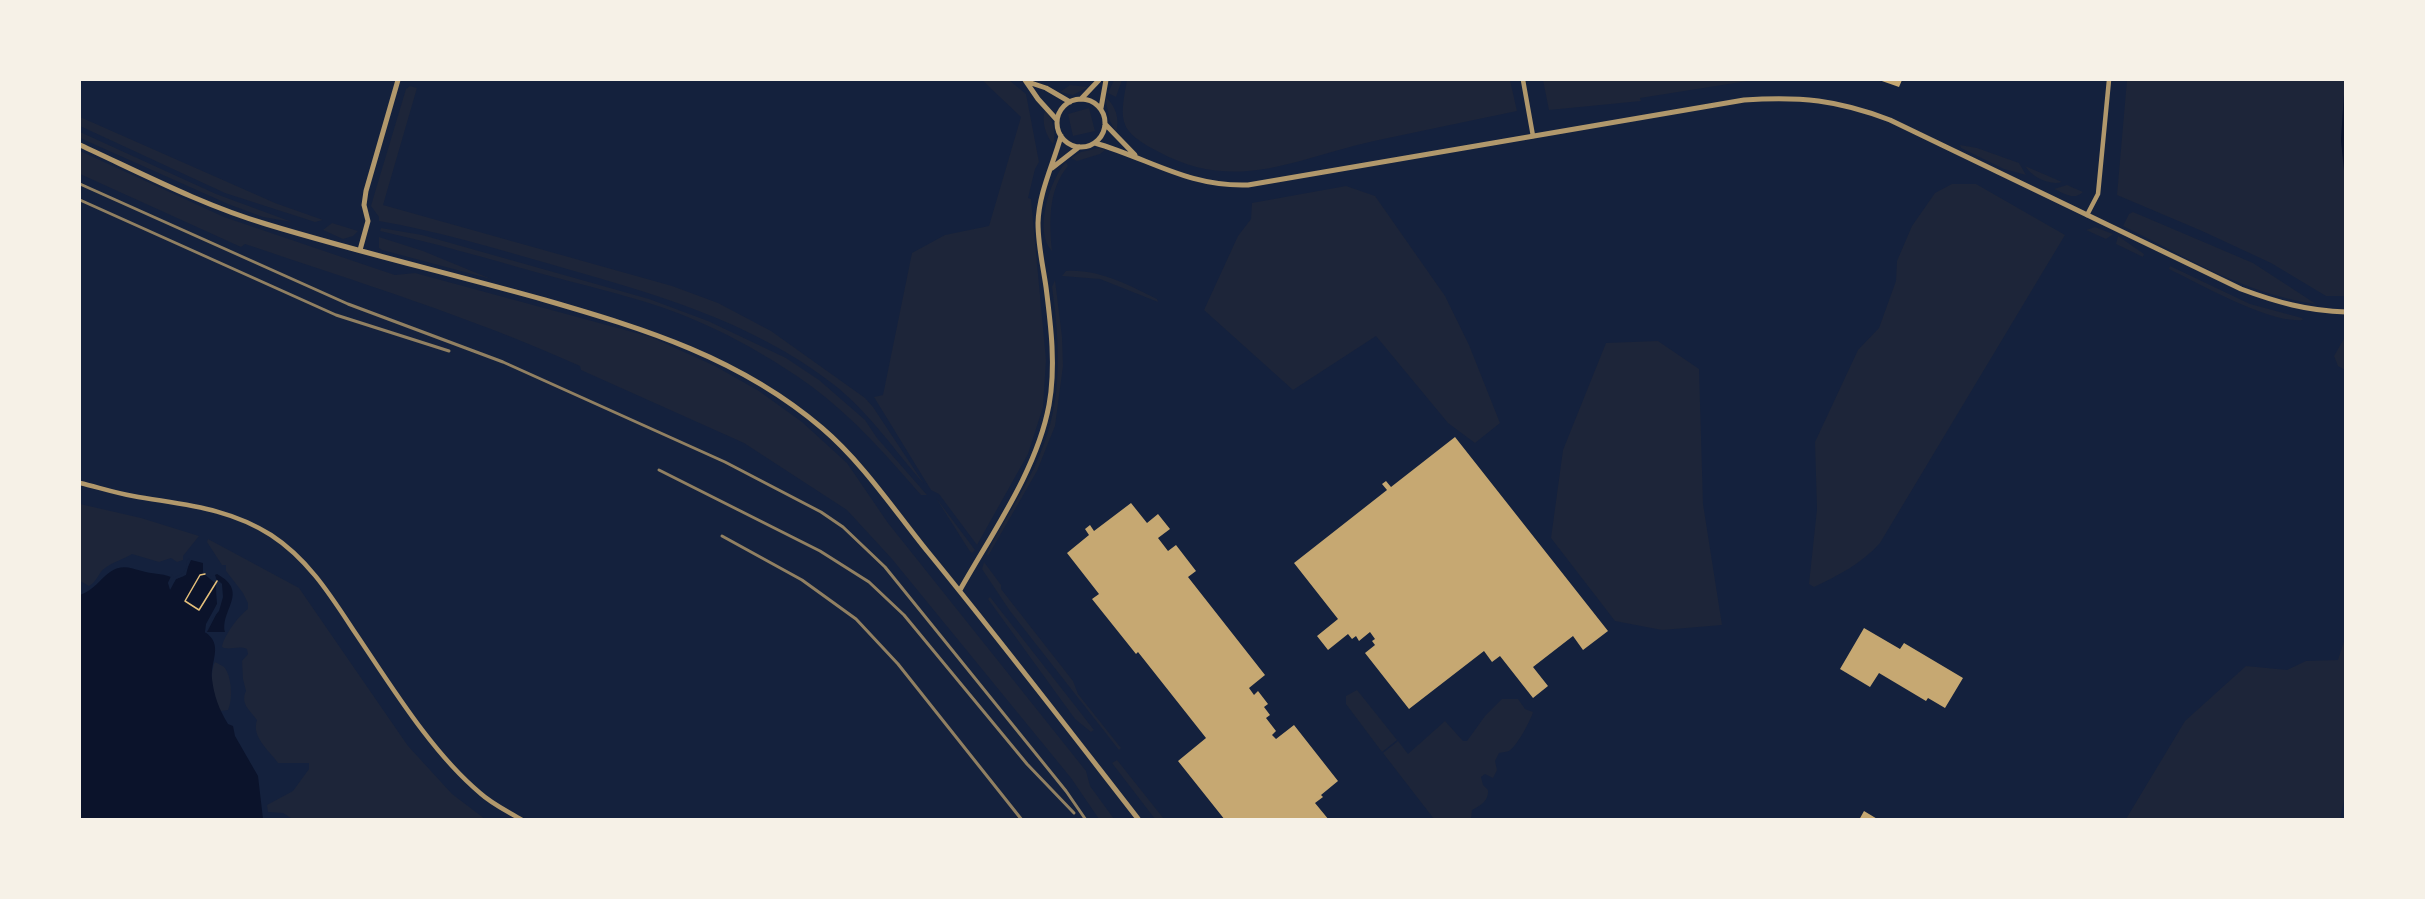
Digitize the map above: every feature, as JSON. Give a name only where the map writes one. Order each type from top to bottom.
[{"type":"street","points":[[360,250],[368,221],[364,205],[366,191],[398,80]]},
{"type":"street","points":[[1081,99],[1099,80]]},
{"type":"street","points":[[1095,143],[1103,134],[1105,124],[1101,108],[1106,80]]},
{"type":"street","points":[[1523,80],[1533,136]]},
{"type":"street","points":[[2087,215],[2098,194],[2109,80]]},
{"type":"street","points":[[1026,81],[1046,88],[1070,102]]},
{"type":"street","points":[[1026,81],[1038,99],[1057,120],[1061,136],[1067,142],[1079,147]]},
{"type":"street","points":[[1052,168],[1079,147],[1095,143],[1136,156],[1197,181],[1221,185],[1248,185],[1744,100],[1790,97],[1830,102],[1868,111],[1890,120],[2250,292],[2293,306],[2346,312]]},
{"type":"street","points":[[1057,120],[1062,108],[1070,102],[1081,99],[1090,101],[1101,108]]},
{"type":"street","points":[[1105,124],[1136,156]]},
{"type":"street","points":[[960,590],[1029,465],[1046,419],[1052,375],[1052,348],[1038,226],[1042,190],[1052,168],[1053,156],[1061,136]]},
{"type":"street","points":[[80,145],[228,211],[264,224],[621,322],[688,346],[745,375],[799,410],[841,445],[960,590],[1139,819]]},
{"type":"street","points":[[80,483],[130,496],[193,505],[227,513],[271,535],[288,547],[318,578],[418,723],[462,776],[497,806],[522,819]]},
{"type":"path","points":[[205,574],[200,575],[185,601],[199,610],[217,581]]},
{"type":"shaded area","points":[[982,80],[1009,80],[1026,94],[1039,162],[1028,198],[1031,199],[1046,360],[1043,407],[1028,454],[977,545],[939,494],[931,490],[874,397],[883,395],[912,253],[945,235],[989,226],[1021,117]]},
{"type":"shaded area","points":[[1114,80],[1122,80],[1116,97],[1108,93]]},
{"type":"shaded area","points":[[1127,80],[1510,80],[1517,111],[1374,141],[1266,169],[1214,170],[1187,164],[1159,152],[1129,131],[1123,116]]},
{"type":"shaded area","points":[[1543,80],[1754,80],[1640,98],[1641,101],[1549,110]]},
{"type":"shaded area","points":[[2127,80],[2345,80],[2341,140],[2346,181],[2345,296],[2326,296],[2271,263],[2117,195]]},
{"type":"shaded area","points":[[2346,80],[2345,181],[2341,140]]},
{"type":"shaded area","points":[[1070,85],[1088,87],[1073,95],[1060,92]]},
{"type":"shaded area","points":[[410,86],[417,88],[383,205],[672,286],[718,303],[771,331],[865,398],[924,484],[870,419],[833,384],[801,361],[733,325],[698,310],[587,275],[465,240],[379,221],[379,217],[371,206],[406,89]]},
{"type":"shaded area","points":[[1105,97],[1112,104],[1116,113],[1118,123],[1116,132],[1110,121]]},
{"type":"shaded area","points":[[1089,108],[1095,131],[1073,136],[1068,114]]},
{"type":"shaded area","points":[[1045,110],[1054,126],[1053,144],[1045,128]]},
{"type":"shaded area","points":[[80,117],[275,203],[323,220],[315,222],[225,193],[80,126]]},
{"type":"shaded area","points":[[80,132],[216,194],[292,222],[263,217],[228,204],[80,138]]},
{"type":"shaded area","points":[[1960,145],[1977,148],[2019,163],[2026,175],[2004,169],[1961,148]]},
{"type":"shaded area","points":[[1099,148],[1105,150],[1100,154],[1077,161],[1071,158],[1081,152]]},
{"type":"shaded area","points":[[80,151],[224,217],[395,275],[415,273],[651,337],[715,366],[759,391],[802,422],[847,463],[888,523],[1086,771],[1090,786],[1114,819],[1099,819],[1071,778],[892,559],[847,510],[744,443],[581,370],[580,366],[498,332],[245,244],[241,247],[80,174]]},
{"type":"shaded area","points":[[1066,162],[1068,166],[1061,175],[1051,207],[1052,251],[1046,242],[1044,231],[1046,206],[1054,180]]},
{"type":"shaded area","points":[[2025,166],[2062,182],[2052,183],[2042,180]]},
{"type":"shaded area","points":[[1952,184],[1976,184],[2065,235],[1880,543],[1857,563],[1814,587],[1809,584],[1817,509],[1815,442],[1858,350],[1879,328],[1896,281],[1897,261],[1912,226],[1935,193]]},
{"type":"shaded area","points":[[2067,185],[2083,192],[2072,196],[2054,189]]},
{"type":"shaded area","points":[[1346,186],[1375,196],[1445,296],[1469,345],[1500,423],[1475,443],[1448,423],[1376,336],[1293,390],[1204,310],[1238,236],[1251,219],[1252,203]]},
{"type":"shaded area","points":[[2133,212],[2253,263],[2316,304],[2265,292],[2216,273],[2123,226],[2129,214]]},
{"type":"shaded area","points":[[332,223],[358,231],[353,236],[343,239],[323,230]]},
{"type":"shaded area","points":[[2095,227],[2113,234],[2106,239],[2086,230]]},
{"type":"shaded area","points":[[381,228],[422,235],[649,299],[708,321],[786,358],[819,380],[865,420],[877,438],[927,495],[921,495],[869,438],[826,398],[775,362],[738,340],[678,313],[643,301],[380,231]]},
{"type":"shaded area","points":[[2118,236],[2144,254],[2143,257],[2116,244]]},
{"type":"shaded area","points":[[379,237],[423,251],[491,279],[382,250],[379,248]]},
{"type":"shaded area","points":[[2170,266],[2250,304],[2303,320],[2289,320],[2254,310],[2169,269]]},
{"type":"shaded area","points":[[1066,271],[1102,275],[1135,288],[1157,299],[1158,302],[1100,279],[1062,276]]},
{"type":"shaded area","points":[[1055,280],[1063,366],[1055,426],[1037,471],[988,556],[990,547],[1035,466],[1053,414],[1058,372],[1057,330],[1052,287]]},
{"type":"shaded area","points":[[2345,337],[2345,370],[2338,366],[2334,356]]},
{"type":"shaded area","points":[[1658,341],[1699,369],[1703,504],[1722,625],[1662,630],[1615,621],[1551,538],[1563,450],[1606,343]]},
{"type":"shaded area","points":[[936,498],[975,550],[972,553],[969,550]]},
{"type":"shaded area","points":[[80,504],[141,518],[199,536],[183,556],[183,560],[177,562],[171,558],[159,562],[132,554],[105,568],[89,586],[80,581]]},
{"type":"shaded area","points":[[208,539],[299,588],[408,746],[452,794],[485,819],[294,820],[283,813],[268,812],[267,805],[293,791],[309,769],[309,763],[278,763],[256,732],[257,720],[244,700],[246,691],[242,661],[248,654],[247,649],[222,647],[232,626],[248,609],[248,603],[226,571],[226,565],[222,565],[207,542]]},
{"type":"shaded area","points":[[191,560],[203,563],[203,573],[216,584],[217,604],[205,632],[211,637],[215,648],[213,685],[222,713],[228,724],[233,726],[235,736],[258,776],[263,819],[80,820],[80,595],[110,572],[122,567],[171,577],[168,583],[172,585],[176,579],[184,576]]},
{"type":"shaded area","points":[[984,562],[1001,585],[1001,589],[1073,681],[1078,694],[1121,748],[1119,750],[1010,611],[982,569]]},
{"type":"shaded area","points":[[217,574],[227,581],[233,594],[226,616],[225,632],[207,632],[219,609],[222,584],[216,579]]},
{"type":"shaded area","points":[[990,597],[1094,730],[1091,732],[1075,719],[988,599]]},
{"type":"shaded area","points":[[2345,638],[2346,791],[2340,819],[2126,819],[2185,721],[2246,666],[2287,670],[2306,661],[2338,660]]},
{"type":"shaded area","points":[[215,662],[224,667],[229,676],[231,694],[228,710],[220,711],[214,693],[212,674]]},
{"type":"shaded area","points":[[1357,690],[1397,740],[1382,752],[1346,704],[1346,696]]},
{"type":"shaded area","points":[[1502,699],[1518,699],[1525,709],[1533,712],[1516,744],[1509,751],[1499,753],[1495,761],[1497,770],[1493,778],[1485,774],[1481,777],[1483,785],[1488,790],[1486,800],[1472,810],[1471,819],[1434,819],[1383,753],[1398,741],[1408,754],[1445,721],[1463,741],[1467,741],[1485,716]]},
{"type":"shaded area","points":[[1117,760],[1164,819],[1155,819],[1112,763]]},
{"type":"pier","points":[[190,558],[186,575],[176,579],[170,590],[168,583],[172,574],[174,578],[183,573],[187,567],[186,561]]},
{"type":"pier","points":[[215,575],[222,584],[223,597],[219,611],[212,619],[206,633],[206,624],[217,604],[216,584],[210,577]]},
{"type":"building","points":[[1879,80],[1902,80],[1899,87]]},
{"type":"building","points":[[1455,437],[1608,631],[1583,650],[1573,636],[1533,667],[1548,686],[1533,698],[1500,656],[1492,662],[1484,651],[1409,709],[1365,653],[1375,645],[1372,641],[1375,639],[1370,632],[1359,641],[1356,636],[1352,639],[1348,634],[1328,650],[1317,636],[1338,619],[1294,563],[1387,490],[1382,484],[1386,481],[1391,487]]},
{"type":"building","points":[[1131,503],[1147,523],[1158,514],[1170,529],[1158,538],[1168,551],[1176,545],[1196,571],[1188,577],[1265,675],[1249,688],[1254,695],[1258,691],[1268,704],[1264,707],[1270,715],[1266,718],[1276,731],[1272,735],[1276,739],[1294,725],[1338,781],[1315,803],[1329,820],[1225,820],[1178,761],[1206,738],[1138,652],[1136,654],[1092,599],[1099,594],[1067,553],[1089,535],[1085,529],[1090,525],[1094,531]]},
{"type":"building","points":[[1864,628],[1900,649],[1904,643],[1963,678],[1945,708],[1928,698],[1926,701],[1879,673],[1870,687],[1840,669]]},
{"type":"building","points":[[1864,811],[1879,820],[1859,820]]},
{"type":"railway","points":[[80,184],[348,304],[503,362],[725,462],[821,512],[843,527],[885,567],[1066,791],[1086,820]]},
{"type":"railway","points":[[80,200],[336,315],[449,351]]},
{"type":"railway","points":[[659,470],[820,551],[869,582],[904,615],[1027,764],[1074,813]]},
{"type":"railway","points":[[722,536],[802,580],[856,619],[898,664],[1022,820]]}]
